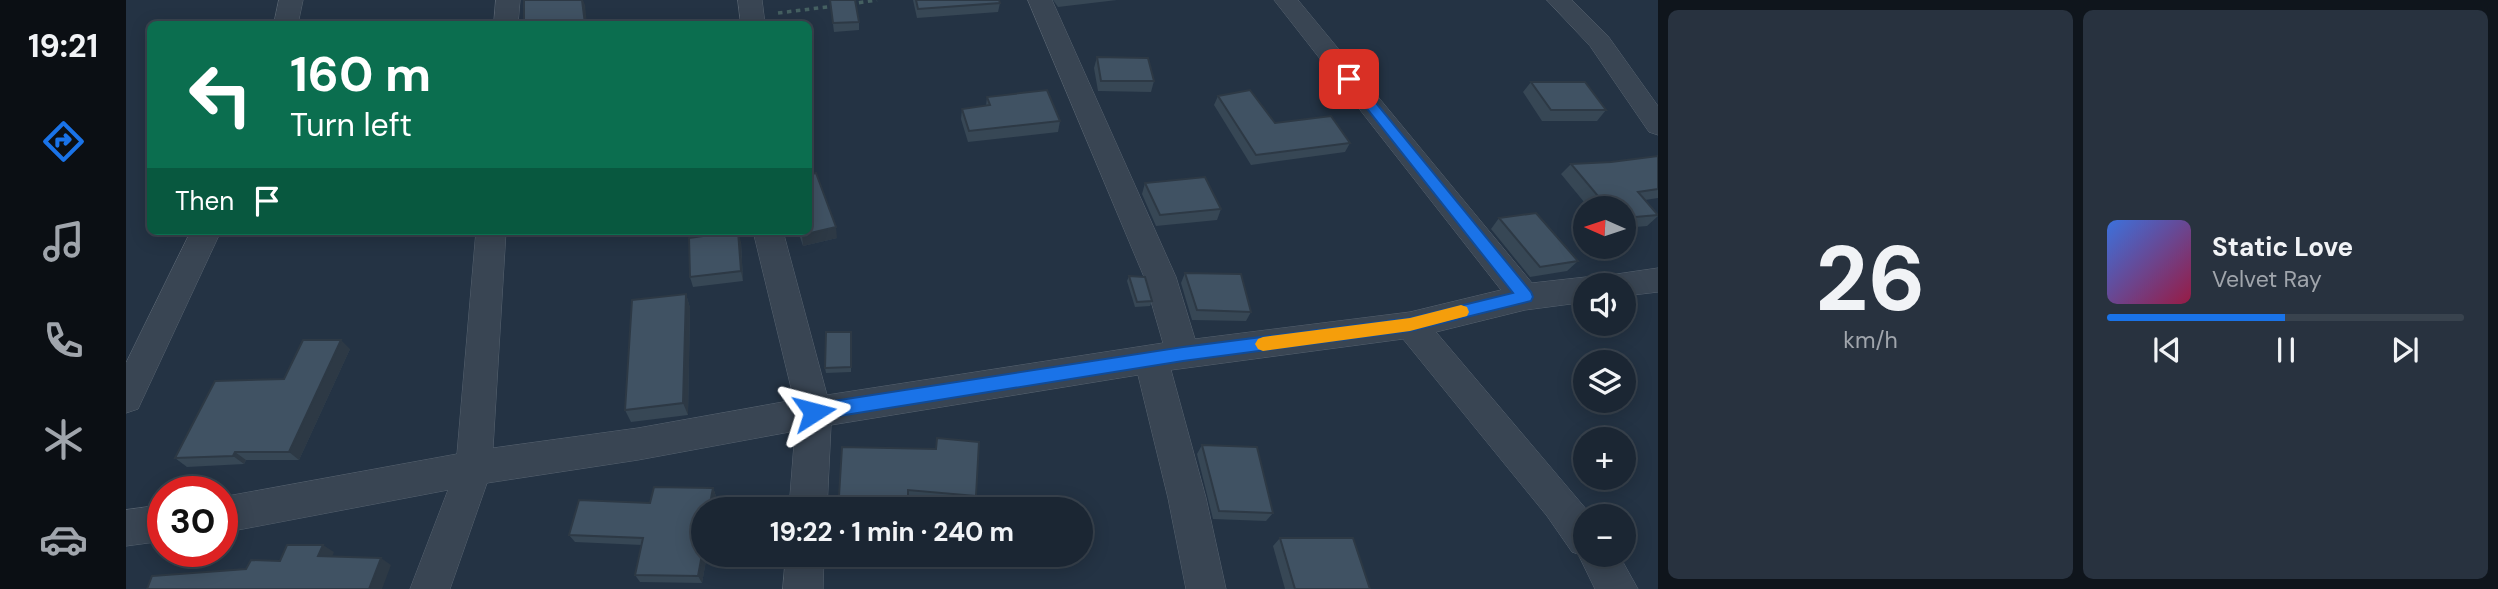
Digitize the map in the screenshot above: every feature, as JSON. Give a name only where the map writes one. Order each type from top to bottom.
[{"type":"street","points":[[287,21],[291,0]]},
{"type":"street","points":[[506,21],[508,0]]},
{"type":"street","points":[[1040,0],[1160,278],[1167,357],[1187,498],[1206,589]]},
{"type":"street","points":[[1286,0],[1525,297]]},
{"type":"street","points":[[1559,0],[1599,41],[1658,126]]},
{"type":"street","points":[[126,398],[204,235]]},
{"type":"street","points":[[430,589],[474,468],[491,235]]},
{"type":"street","points":[[769,235],[814,412],[809,497]]},
{"type":"street","points":[[1636,282],[1658,280]]},
{"type":"street","points":[[238,512],[474,468],[638,444],[814,412],[1167,357],[1410,325],[1525,297],[1573,291]]},
{"type":"street","points":[[1410,325],[1573,521]]},
{"type":"street","points":[[126,528],[147,525]]},
{"type":"street","points":[[803,589],[804,567]]},
{"type":"street","points":[[1604,567],[1618,589]]},
{"type":"path","points":[[849,4],[877,0]]},
{"type":"path","points":[[752,14],[835,6]]},
{"type":"building","points":[[524,0],[582,0],[585,21],[524,21]]},
{"type":"building","points":[[830,0],[855,0],[859,22],[833,23]]},
{"type":"building","points":[[916,0],[999,0],[1000,3],[918,9]]},
{"type":"building","points":[[1097,57],[1148,58],[1154,81],[1101,81]]},
{"type":"building","points":[[1531,82],[1585,82],[1606,110],[1551,110]]},
{"type":"building","points":[[1047,90],[1060,121],[969,131],[962,109],[990,105],[987,97]]},
{"type":"building","points":[[1250,90],[1275,123],[1331,116],[1350,143],[1256,155],[1218,96]]},
{"type":"building","points":[[1658,156],[1658,189],[1638,192],[1658,215],[1636,217],[1636,196],[1598,196],[1571,164]]},
{"type":"building","points":[[816,173],[836,227],[812,233],[812,174]]},
{"type":"building","points":[[1205,177],[1221,209],[1160,215],[1145,183]]},
{"type":"building","points":[[1536,213],[1573,255],[1573,259],[1578,261],[1540,267],[1499,218]]},
{"type":"building","points":[[738,235],[741,271],[690,277],[689,238]]},
{"type":"building","points":[[1185,273],[1241,274],[1251,312],[1197,310]]},
{"type":"building","points":[[1129,276],[1145,277],[1152,301],[1137,302]]},
{"type":"building","points":[[686,294],[683,403],[625,410],[632,300]]},
{"type":"building","points":[[826,332],[851,332],[851,367],[825,368]]},
{"type":"building","points":[[303,340],[341,340],[289,452],[235,452],[233,456],[175,458],[215,381],[284,379]]},
{"type":"building","points":[[937,438],[979,442],[976,496],[908,490],[908,497],[839,496],[842,447],[936,449]]},
{"type":"building","points":[[1202,445],[1257,447],[1273,513],[1219,511]]},
{"type":"building","points":[[654,487],[713,488],[711,497],[691,497],[691,567],[700,567],[698,576],[635,575],[643,538],[569,535],[579,500],[650,503]]},
{"type":"building","points":[[1280,538],[1353,538],[1370,589],[1295,589]]},
{"type":"building","points":[[287,545],[323,545],[318,556],[381,558],[369,589],[147,589],[152,576],[246,569],[251,560],[280,561]]},
{"type":"slow traffic","points":[[1263,344],[1410,325],[1461,312]]},
{"type":"route","points":[[814,412],[1183,354],[1410,325],[1525,297],[1349,79]]}]
